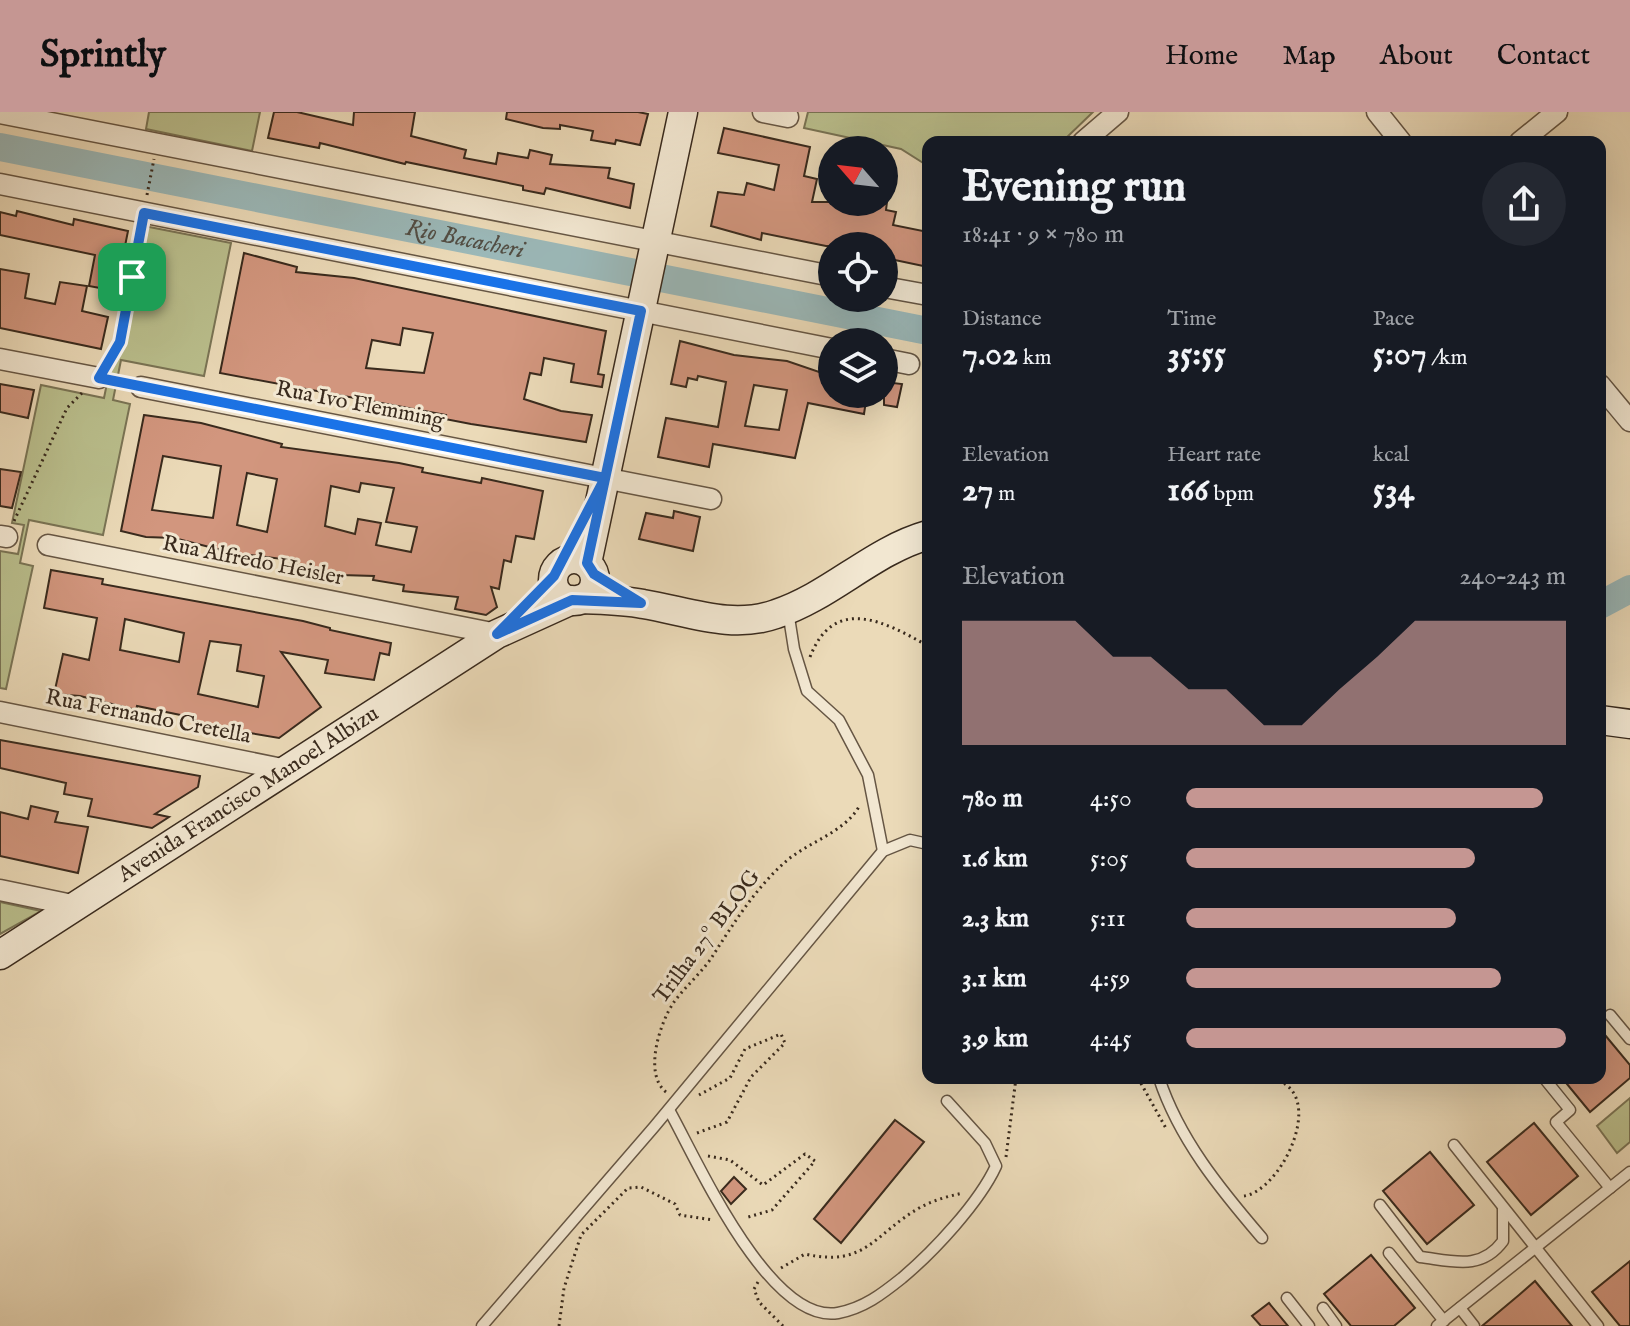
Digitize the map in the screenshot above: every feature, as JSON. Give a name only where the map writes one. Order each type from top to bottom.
[{"type":"street","points":[[574,569],[605,478],[683,112]]},
{"type":"street","points":[[763,112],[788,117]]},
{"type":"street","points":[[1094,136],[1118,112]]},
{"type":"street","points":[[1377,112],[1396,136]]},
{"type":"street","points":[[1527,136],[1557,112]]},
{"type":"street","points":[[0,113],[654,246],[818,274]]},
{"type":"street","points":[[0,184],[145,206],[642,303],[818,346]]},
{"type":"street","points":[[898,290],[922,294]]},
{"type":"street","points":[[0,359],[99,378]]},
{"type":"street","points":[[898,362],[909,364]]},
{"type":"street","name":"Rua Ivo Flemming","points":[[141,387],[711,499]]},
{"type":"street","points":[[1606,392],[1630,421]]},
{"type":"street","points":[[577,600],[641,603],[730,620],[761,618],[788,609],[876,557],[922,538]]},
{"type":"street","name":"Rua Alfredo Heisler","points":[[48,545],[497,634]]},
{"type":"street","points":[[574,569],[591,592],[577,600]]},
{"type":"street","points":[[574,569],[641,603]]},
{"type":"street","name":"Avenida Francisco Manoel Albizu","points":[[0,955],[497,634],[574,569]]},
{"type":"street","name":"Avenida Francisco Manoel Albizu","points":[[497,634],[577,600]]},
{"type":"street","name":"Rua Fernando Cretella","points":[[0,712],[287,770]]},
{"type":"street","points":[[1606,721],[1630,724]]},
{"type":"street","points":[[0,890],[77,906]]},
{"type":"lane","points":[[788,609],[807,691],[839,720],[868,775],[883,851]]},
{"type":"lane","points":[[482,1326],[669,1110],[883,851],[910,840],[922,843]]},
{"type":"lane","points":[[1610,1015],[1630,1039]]},
{"type":"lane","points":[[1161,1084],[1170,1112],[1222,1188],[1262,1238]]},
{"type":"lane","points":[[1549,1084],[1570,1110],[1556,1122],[1610,1188]]},
{"type":"lane","points":[[669,1110],[727,1220],[770,1275],[786,1292],[815,1310],[836,1314],[873,1301],[911,1270],[987,1186],[996,1166],[991,1155],[985,1143],[947,1101]]},
{"type":"lane","points":[[1454,1145],[1598,1326]]},
{"type":"lane","points":[[1389,1253],[1441,1323],[1630,1172]]},
{"type":"lane","points":[[1380,1205],[1420,1257],[1469,1263],[1490,1256],[1503,1241],[1503,1207]]},
{"type":"lane","points":[[1490,1256],[1503,1273]]},
{"type":"lane","points":[[1287,1298],[1309,1326]]},
{"type":"lane","points":[[1323,1308],[1336,1326]]},
{"type":"lane","points":[[1460,1308],[1474,1326]]},
{"type":"path","points":[[3,536],[67,408],[99,378],[120,342],[155,154]]},
{"type":"path","points":[[803,680],[816,642],[831,623],[852,618],[880,621],[922,643]]},
{"type":"path","name":"Trilha 27º BLOG","points":[[678,1098],[662,1090],[654,1071],[663,1026],[673,1003],[700,973],[732,924],[783,864],[854,818],[864,798],[868,775]]},
{"type":"path","points":[[559,1326],[564,1288],[581,1235],[628,1188],[641,1187],[675,1204],[680,1215],[703,1220],[759,1216],[772,1210],[815,1161],[805,1154],[763,1185],[730,1160],[708,1156],[691,1148],[696,1134],[727,1122],[751,1077],[785,1043],[781,1034],[745,1049],[730,1078],[699,1095],[678,1098]]},
{"type":"path","points":[[783,1326],[759,1302],[754,1289],[760,1279],[805,1254],[826,1259],[865,1251],[920,1208],[987,1186],[997,1176],[1007,1154],[1008,1120],[1015,1084]]},
{"type":"path","points":[[1222,1188],[1239,1196],[1264,1190],[1278,1172],[1296,1134],[1300,1117],[1295,1097],[1285,1084]]},
{"type":"green space","points":[[149,112],[260,112],[252,151],[146,129]]},
{"type":"green space","points":[[808,112],[1093,112],[1068,136],[922,136],[922,162],[898,148],[898,136],[841,136],[804,128]]},
{"type":"green space","points":[[139,225],[231,243],[204,376],[121,360],[113,400],[130,404],[103,535],[29,520],[20,563],[33,566],[6,689],[0,688],[0,551],[18,554],[24,525],[12,523],[41,385],[104,398]]},
{"type":"green space","points":[[0,902],[41,911],[0,934]]},
{"type":"green space","points":[[1630,1098],[1630,1142],[1617,1153],[1597,1126]]},
{"type":"building","points":[[274,112],[297,112],[353,125],[354,112],[415,112],[411,136],[466,150],[464,158],[496,164],[498,153],[528,158],[530,150],[552,155],[550,164],[610,168],[608,178],[634,184],[630,208],[546,188],[544,194],[523,190],[523,186],[405,164],[320,143],[319,148],[268,138]]},
{"type":"building","points":[[507,112],[648,114],[640,145],[616,140],[615,144],[591,140],[593,131],[560,125],[560,129],[543,128],[506,119]]},
{"type":"building","points":[[724,128],[810,147],[804,176],[817,179],[812,202],[818,202],[818,216],[895,216],[893,225],[922,231],[922,266],[898,261],[898,232],[818,232],[818,244],[762,233],[761,240],[711,226],[718,192],[744,195],[747,183],[774,190],[779,165],[718,153]]},
{"type":"building","points":[[17,211],[73,225],[74,219],[128,231],[116,291],[89,286],[95,255],[0,235],[0,212],[16,216]]},
{"type":"building","points":[[244,253],[297,267],[296,272],[354,278],[606,331],[598,374],[604,375],[602,387],[571,382],[574,364],[544,358],[541,375],[530,373],[524,399],[561,411],[592,415],[586,442],[471,424],[445,419],[446,415],[220,373]],"holes":[[[403,328],[433,333],[424,373],[366,368],[372,340],[400,345]]]},
{"type":"building","points":[[0,269],[29,274],[25,298],[55,304],[60,282],[87,286],[82,311],[108,317],[101,349],[0,328]]},
{"type":"building","points":[[680,341],[734,355],[787,361],[818,372],[818,405],[808,403],[795,458],[713,444],[709,467],[658,457],[666,418],[718,427],[726,382],[698,376],[697,380],[688,378],[686,387],[671,384]],"holes":[[[754,385],[787,390],[779,430],[745,426]]]},
{"type":"building","points":[[0,384],[34,390],[28,418],[0,412]]},
{"type":"building","points":[[833,408],[865,408],[864,414]]},
{"type":"building","points":[[144,415],[201,423],[282,444],[281,447],[399,463],[423,468],[422,472],[481,483],[482,478],[543,491],[534,539],[516,536],[511,562],[504,560],[499,589],[491,587],[497,607],[486,615],[455,609],[458,597],[403,591],[404,585],[373,580],[374,576],[341,575],[290,564],[291,560],[233,553],[174,538],[146,537],[121,531]],"holes":[[[163,456],[221,466],[213,518],[152,510]],[[247,473],[277,479],[267,532],[237,525]],[[361,483],[394,488],[386,522],[417,527],[411,552],[376,545],[381,523],[358,519],[355,534],[325,526],[331,486],[359,492]]]},
{"type":"building","points":[[0,469],[21,472],[12,508],[0,506]]},
{"type":"building","points":[[674,511],[700,517],[693,551],[639,539],[646,513],[673,518]]},
{"type":"building","points":[[51,570],[103,579],[102,584],[303,621],[391,643],[389,655],[380,653],[374,680],[325,673],[328,660],[281,652],[321,707],[279,738],[226,729],[194,721],[195,718],[137,706],[136,710],[80,696],[54,694],[63,654],[89,660],[97,618],[44,608]],"holes":[[[125,619],[184,633],[179,662],[120,650]],[[210,641],[241,645],[237,671],[264,676],[258,707],[198,694]]]},
{"type":"building","points":[[0,740],[200,776],[198,787],[155,814],[169,817],[152,828],[88,816],[92,799],[64,794],[66,783],[0,768]]},
{"type":"building","points":[[31,806],[58,812],[55,822],[88,827],[78,873],[0,856],[0,812],[28,819]]},
{"type":"building","points":[[1606,1036],[1630,1065],[1630,1078],[1590,1112],[1567,1084],[1606,1084]]},
{"type":"building","points":[[895,1120],[924,1142],[841,1243],[814,1219]]},
{"type":"building","points":[[1534,1123],[1578,1176],[1531,1215],[1487,1162]]},
{"type":"building","points":[[1430,1152],[1474,1205],[1427,1244],[1383,1191]]},
{"type":"building","points":[[734,1177],[746,1189],[731,1204],[721,1191]]},
{"type":"building","points":[[1371,1255],[1415,1308],[1394,1326],[1351,1326],[1324,1294]]},
{"type":"building","points":[[1630,1261],[1630,1326],[1620,1326],[1592,1292]]},
{"type":"building","points":[[1535,1281],[1572,1326],[1482,1326],[1519,1295]]},
{"type":"building","points":[[1269,1303],[1288,1326],[1261,1326],[1252,1316]]},
{"type":"waterway","name":"Rio Bacacheri","points":[[0,147],[922,330]]},
{"type":"waterway","name":"Rio Bacacheri","points":[[1606,602],[1630,589]]},
{"type":"route","points":[[144,213],[641,311],[587,563],[594,574],[641,603],[572,600],[497,634],[554,576],[605,478],[99,378],[120,342],[132,277],[144,213]]}]
